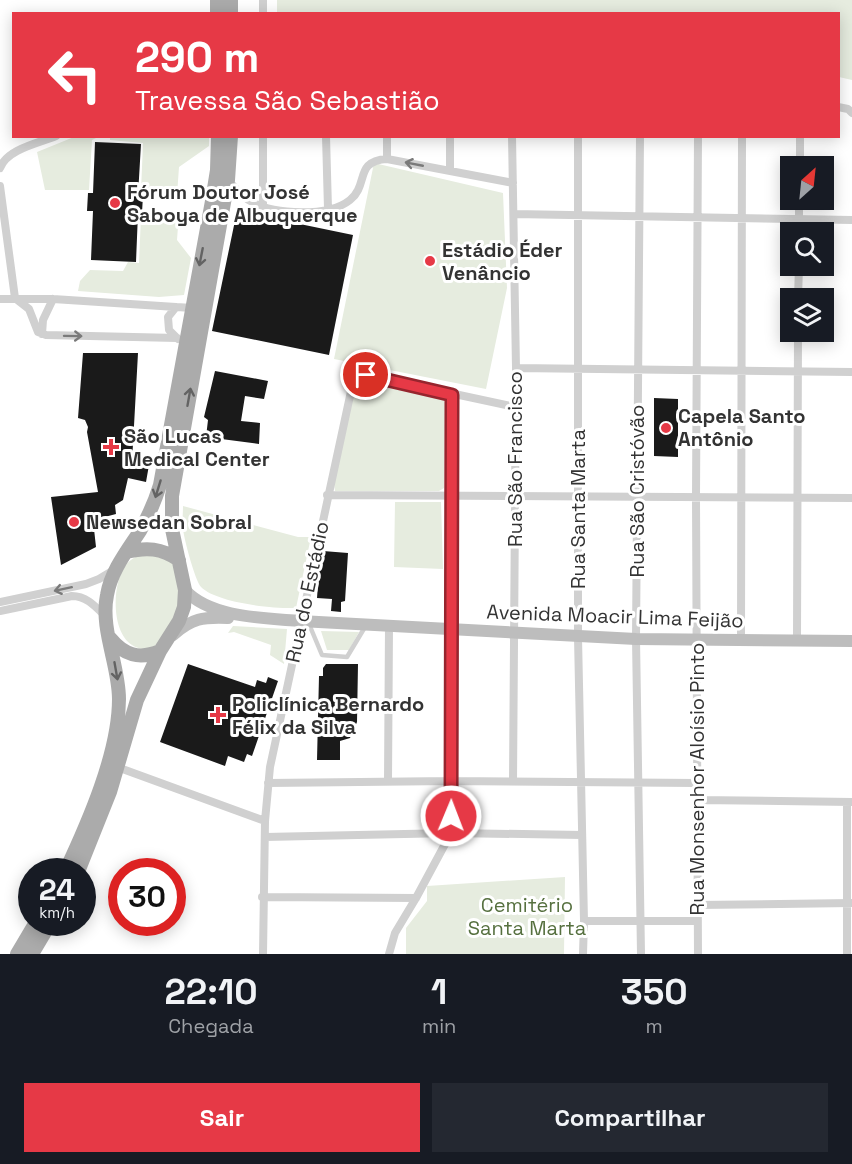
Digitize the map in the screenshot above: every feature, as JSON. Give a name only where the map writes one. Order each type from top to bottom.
[{"type":"main road","points":[[71,858],[95,802],[118,716],[118,682],[107,617],[106,597],[117,568],[141,529],[160,485],[181,342],[193,308],[217,170],[219,138]]},
{"type":"main road","points":[[170,638],[184,607],[185,590],[171,516],[174,479],[228,180],[231,138]]},
{"type":"main road","points":[[126,552],[144,549],[160,550],[179,560]]},
{"type":"main road","points":[[185,590],[199,603],[212,609],[268,619]]},
{"type":"main road","points":[[84,858],[103,812],[137,699],[160,651],[170,638],[184,626],[204,618],[268,619]]},
{"type":"main road","name":"Avenida Moacir Lima Feijão","points":[[268,619],[578,637],[852,641]]},
{"type":"main road","points":[[110,638],[127,654],[147,656],[160,651]]},
{"type":"main road","points":[[17,954],[28,936]]},
{"type":"main road","points":[[32,954],[43,936]]},
{"type":"street","points":[[0,168],[2,162],[9,156],[51,138]]},
{"type":"street","points":[[263,138],[263,207]]},
{"type":"street","points":[[326,138],[328,210]]},
{"type":"street","points":[[387,138],[387,159]]},
{"type":"street","points":[[450,138],[450,171]]},
{"type":"street","name":"Rua São Francisco","points":[[512,138],[516,368],[513,781]]},
{"type":"street","name":"Rua Santa Marta","points":[[578,138],[578,637],[583,954]]},
{"type":"street","name":"Rua São Cristóvão","points":[[640,138],[636,639],[641,954]]},
{"type":"street","name":"Rua Monsenhor Aloísio Pinto","points":[[698,138],[696,783],[698,954]]},
{"type":"street","points":[[741,639],[742,138]]},
{"type":"street","points":[[800,138],[800,156]]},
{"type":"street","points":[[228,180],[244,197],[263,207],[300,212],[328,210],[352,199],[365,168],[377,160],[387,159],[513,183]]},
{"type":"street","points":[[0,186],[15,298],[29,309],[38,332],[181,342]]},
{"type":"street","points":[[800,210],[800,222]]},
{"type":"street","points":[[514,214],[852,220]]},
{"type":"street","points":[[0,299],[53,299],[193,308]]},
{"type":"street","points":[[42,334],[43,320],[53,299]]},
{"type":"street","points":[[176,307],[170,313],[167,321],[169,330],[181,342]]},
{"type":"street","points":[[797,640],[798,342]]},
{"type":"street","points":[[516,368],[852,372]]},
{"type":"street","name":"Rua do Estádio","points":[[263,954],[262,897],[268,783],[304,621],[327,495],[352,382],[366,375],[452,395]]},
{"type":"street","points":[[388,954],[395,933],[451,833],[452,395],[515,407]]},
{"type":"street","points":[[327,495],[852,498]]},
{"type":"street","points":[[0,602],[86,584],[117,568]]},
{"type":"street","points":[[0,611],[80,596],[107,617]]},
{"type":"street","points":[[388,781],[389,626]]},
{"type":"street","points":[[117,767],[265,821]]},
{"type":"street","points":[[268,783],[388,781],[696,783]]},
{"type":"street","points":[[697,800],[850,802],[847,954]]},
{"type":"street","points":[[265,837],[451,833],[582,835]]},
{"type":"street","points":[[262,897],[416,898]]},
{"type":"street","points":[[697,905],[849,903]]},
{"type":"street","points":[[584,921],[697,921]]},
{"type":"lane","points":[[304,621],[322,655],[347,657],[367,625]]},
{"type":"green space","points":[[277,0],[852,0],[852,80],[840,77],[840,12],[277,12]]},
{"type":"green space","points":[[72,138],[96,138],[92,140],[89,190],[45,190],[37,152]]},
{"type":"green space","points":[[110,138],[209,138],[209,146],[179,167],[177,195],[141,191],[143,143],[110,140]]},
{"type":"green space","name":"Estádio Éder Venâncio","points":[[374,163],[503,193],[507,288],[486,389],[334,359]]},
{"type":"green space","points":[[163,212],[179,213],[177,240],[191,258],[184,295],[159,297],[78,291],[80,281],[90,270],[123,271],[128,262],[139,263],[141,216]]},
{"type":"green space","points":[[364,379],[441,397],[445,402],[444,488],[439,491],[335,491],[334,484],[354,387]]},
{"type":"green space","points":[[395,502],[441,502],[443,569],[394,567]]},
{"type":"green space","points":[[183,506],[298,537],[311,537],[296,608],[260,606],[232,601],[209,593],[201,587],[185,541]]},
{"type":"green space","points":[[149,553],[173,564],[178,574],[180,589],[178,609],[170,627],[150,650],[136,647],[125,639],[120,630],[116,607],[118,584],[125,566],[136,557]]},
{"type":"green space","points":[[233,626],[287,629],[284,664],[270,655],[271,645],[234,632],[228,633]]},
{"type":"green space","points":[[321,631],[359,632],[349,650],[327,650]]},
{"type":"green space","name":"Cemitério Santa Marta","points":[[565,877],[564,954],[406,954],[406,928],[427,901],[427,886]]},
{"type":"building","name":"Fórum Doutor José Saboya de Albuquerque","points":[[95,142],[141,144],[138,195],[143,195],[142,213],[138,213],[136,262],[91,260],[93,211],[87,211],[88,193],[93,193]]},
{"type":"building","points":[[237,211],[353,235],[329,355],[212,331]]},
{"type":"building","name":"São Lucas Medical Center","points":[[83,353],[138,353],[132,462],[149,465],[146,482],[128,478],[123,500],[115,505],[116,514],[93,520],[96,547],[61,565],[51,497],[98,492],[88,427],[85,420],[78,418]]},
{"type":"building","points":[[215,371],[268,381],[264,399],[245,396],[241,421],[260,423],[259,444],[206,437],[208,420],[204,417]]},
{"type":"building","name":"Capela Santo Antônio","points":[[654,398],[678,399],[678,457],[654,456]]},
{"type":"building","points":[[323,551],[348,553],[345,601],[341,602],[341,612],[331,611],[332,599],[317,598]]},
{"type":"building","name":"Policlínica Bernardo Félix da Silva","points":[[188,664],[255,687],[257,680],[266,683],[268,677],[278,681],[252,756],[247,754],[244,762],[228,756],[225,766],[160,742]]},
{"type":"building","points":[[326,664],[358,664],[357,722],[350,738],[340,741],[340,760],[317,760],[319,676],[323,676],[323,668]]},
{"type":"place","name":"Fórum Doutor José Saboya de Albuquerque","points":[[115,203]]},
{"type":"place","name":"Estádio Éder Venâncio","points":[[430,261]]},
{"type":"place","name":"Capela Santo Antônio","points":[[666,428]]},
{"type":"place","name":"São Lucas Medical Center","points":[[111,447]]},
{"type":"place","name":"Newsedan Sobral","points":[[74,522]]},
{"type":"place","name":"Policlínica Bernardo Félix da Silva","points":[[218,715]]},
{"type":"route","points":[[366,375],[452,395],[451,816]]}]
